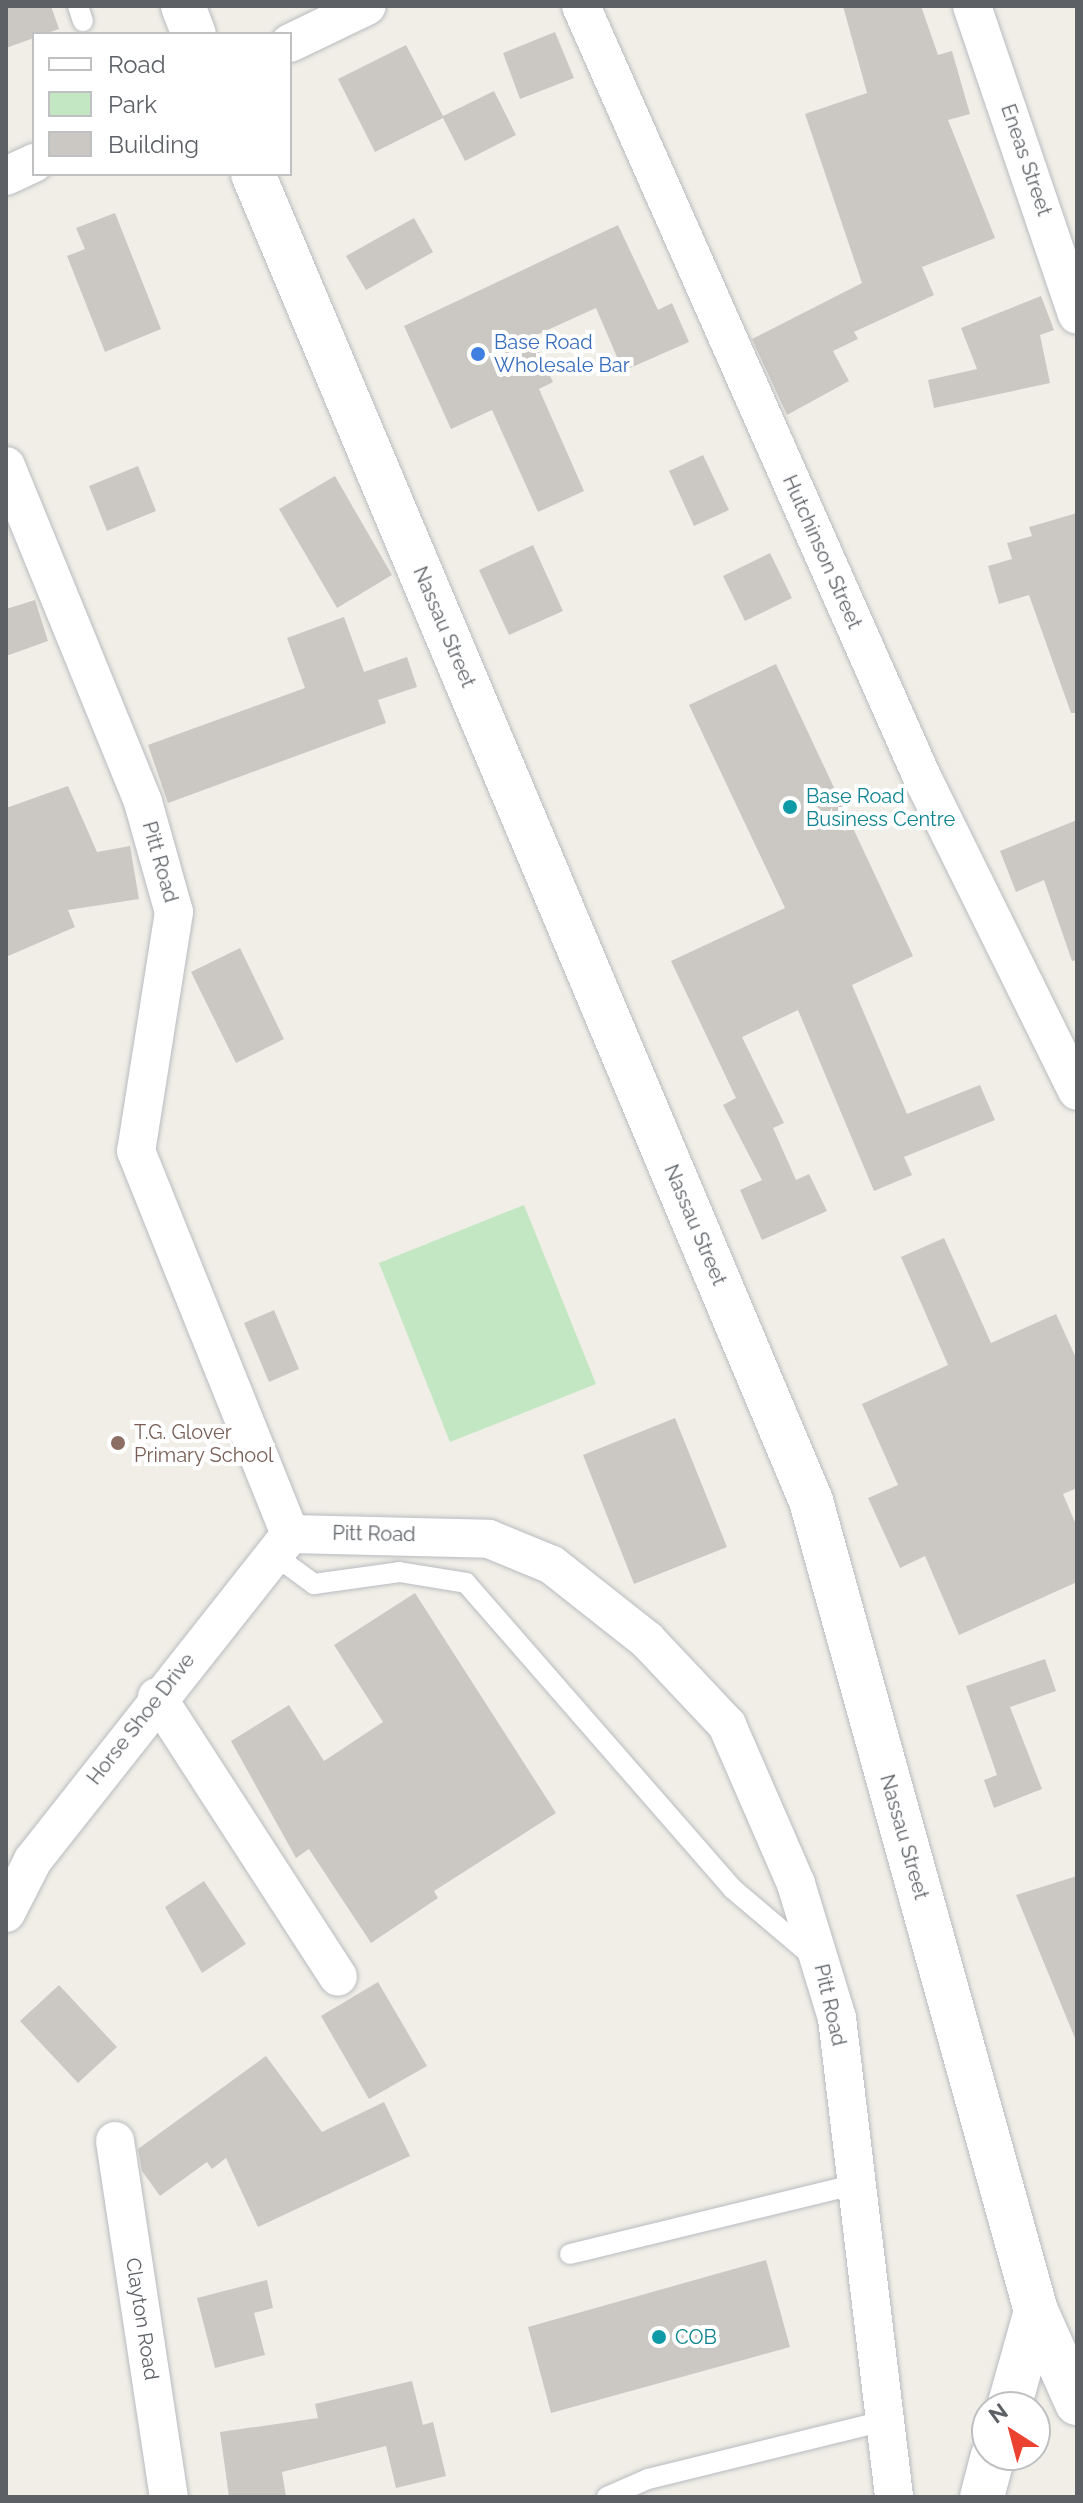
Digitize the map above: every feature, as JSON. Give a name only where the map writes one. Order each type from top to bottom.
[{"type":"main road","points":[[183,6],[193,32]]},
{"type":"main road","name":"Nassau Street","points":[[254,176],[811,1501],[1036,2311],[1077,2403]]},
{"type":"main road","points":[[1014,2391],[1036,2311]]},
{"type":"main road","points":[[982,2497],[989,2471]]},
{"type":"street","points":[[292,42],[367,6]]},
{"type":"street","name":"Hutchinson Street","points":[[581,6],[922,777],[1077,1091]]},
{"type":"street","name":"Eneas Street","points":[[972,6],[1077,315]]},
{"type":"street","points":[[6,176],[32,164]]},
{"type":"street","name":"Pitt Road","points":[[6,466],[143,802],[174,912],[136,1151],[281,1544],[489,1539],[552,1565],[647,1640],[727,1725],[796,1884],[837,2018],[894,2497]]},
{"type":"street","name":"Horse Shoe Drive","points":[[6,1913],[33,1860],[157,1697],[281,1544]]},
{"type":"street","points":[[157,1697],[338,1977]]},
{"type":"street","name":"Clayton Road","points":[[115,2141],[169,2497]]},
{"type":"lane","points":[[281,1544],[314,1584],[399,1572],[466,1583],[733,1889],[820,1963]]},
{"type":"lane","points":[[570,2254],[857,2184]]},
{"type":"lane","points":[[607,2497],[648,2479],[884,2421]]},
{"type":"green space","points":[[524,1205],[596,1384],[450,1442],[379,1263]]},
{"type":"building","points":[[6,6],[51,6],[59,29],[32,32],[32,39],[6,48]]},
{"type":"building","points":[[843,6],[921,6],[938,55],[952,51],[970,114],[948,120],[995,238],[922,267],[934,295],[854,332],[858,339],[833,351],[849,381],[787,415],[752,339],[862,283],[805,114],[867,93]]},
{"type":"building","points":[[555,32],[574,78],[520,99],[503,53]]},
{"type":"building","points":[[406,45],[443,116],[494,91],[516,135],[465,161],[443,118],[375,152],[338,79]]},
{"type":"building","points":[[115,213],[161,329],[105,352],[67,256],[85,249],[76,228]]},
{"type":"building","points":[[414,218],[433,252],[366,290],[346,256]]},
{"type":"building","points":[[618,225],[658,310],[672,303],[689,342],[623,371],[596,308],[532,337],[553,382],[539,389],[584,491],[538,512],[492,410],[451,429],[404,326]]},
{"type":"building","points":[[1041,296],[1054,330],[1040,335],[1050,383],[934,408],[928,380],[977,369],[961,328]]},
{"type":"building","points":[[703,455],[729,510],[694,526],[669,471]]},
{"type":"building","points":[[138,466],[156,511],[107,531],[89,486]]},
{"type":"building","points":[[335,476],[392,575],[337,608],[279,509]]},
{"type":"building","points":[[1077,513],[1077,713],[1071,713],[1029,595],[999,604],[988,566],[1012,559],[1007,543],[1032,536],[1029,527]]},
{"type":"building","points":[[533,545],[563,611],[509,635],[479,570]]},
{"type":"building","points":[[770,553],[792,598],[745,621],[723,576]]},
{"type":"building","points":[[35,600],[48,641],[6,656],[6,609]]},
{"type":"building","points":[[344,617],[364,672],[407,657],[417,687],[378,700],[386,723],[168,803],[148,745],[305,688],[287,638]]},
{"type":"building","name":"Base Road Business Centre","points":[[776,664],[913,956],[852,985],[907,1114],[980,1085],[995,1120],[904,1157],[912,1175],[874,1191],[798,1010],[742,1037],[784,1123],[773,1128],[796,1180],[809,1174],[827,1211],[762,1240],[740,1190],[762,1180],[723,1105],[736,1098],[671,961],[785,908],[689,705]]},
{"type":"building","points":[[68,786],[97,852],[130,846],[139,899],[68,910],[75,927],[6,957],[6,808]]},
{"type":"building","points":[[1077,820],[1077,960],[1072,961],[1044,880],[1016,892],[1000,851]]},
{"type":"building","points":[[240,948],[284,1039],[236,1063],[191,972]]},
{"type":"building","points":[[944,1238],[991,1343],[1056,1314],[1077,1360],[1077,1488],[1063,1494],[1077,1527],[1077,1582],[959,1635],[925,1556],[900,1568],[868,1498],[898,1485],[862,1404],[948,1365],[901,1257]]},
{"type":"building","points":[[274,1310],[299,1369],[269,1382],[244,1323]]},
{"type":"building","points":[[675,1418],[727,1547],[634,1584],[583,1455]]},
{"type":"building","points":[[415,1593],[556,1813],[434,1891],[438,1898],[371,1943],[309,1849],[296,1858],[231,1741],[289,1705],[324,1761],[383,1722],[334,1645]]},
{"type":"building","points":[[1045,1659],[1056,1691],[1010,1707],[1042,1789],[994,1808],[984,1780],[997,1775],[966,1686]]},
{"type":"building","points":[[1077,1876],[1077,2043],[1016,1895]]},
{"type":"building","points":[[204,1881],[246,1944],[202,1973],[165,1907]]},
{"type":"building","points":[[378,1982],[427,2066],[369,2099],[321,2016]]},
{"type":"building","points":[[59,1985],[117,2047],[78,2083],[20,2021]]},
{"type":"building","points":[[266,2056],[322,2132],[384,2102],[410,2156],[258,2227],[226,2158],[212,2169],[207,2162],[160,2196],[142,2171],[138,2149]]},
{"type":"building","name":"COB","points":[[766,2260],[790,2347],[551,2413],[528,2327]]},
{"type":"building","points":[[267,2280],[273,2308],[254,2313],[265,2355],[215,2368],[197,2298]]},
{"type":"building","points":[[412,2381],[423,2425],[433,2422],[446,2476],[396,2488],[386,2446],[282,2472],[286,2497],[229,2497],[220,2432],[318,2418],[315,2404]]},
{"type":"place","name":"Base Road Wholesale Bar","points":[[478,354]]},
{"type":"place","name":"Base Road Business Centre","points":[[790,807]]},
{"type":"place","name":"T.G. Glover Primary School","points":[[118,1443]]},
{"type":"place","name":"COB","points":[[659,2337]]}]
